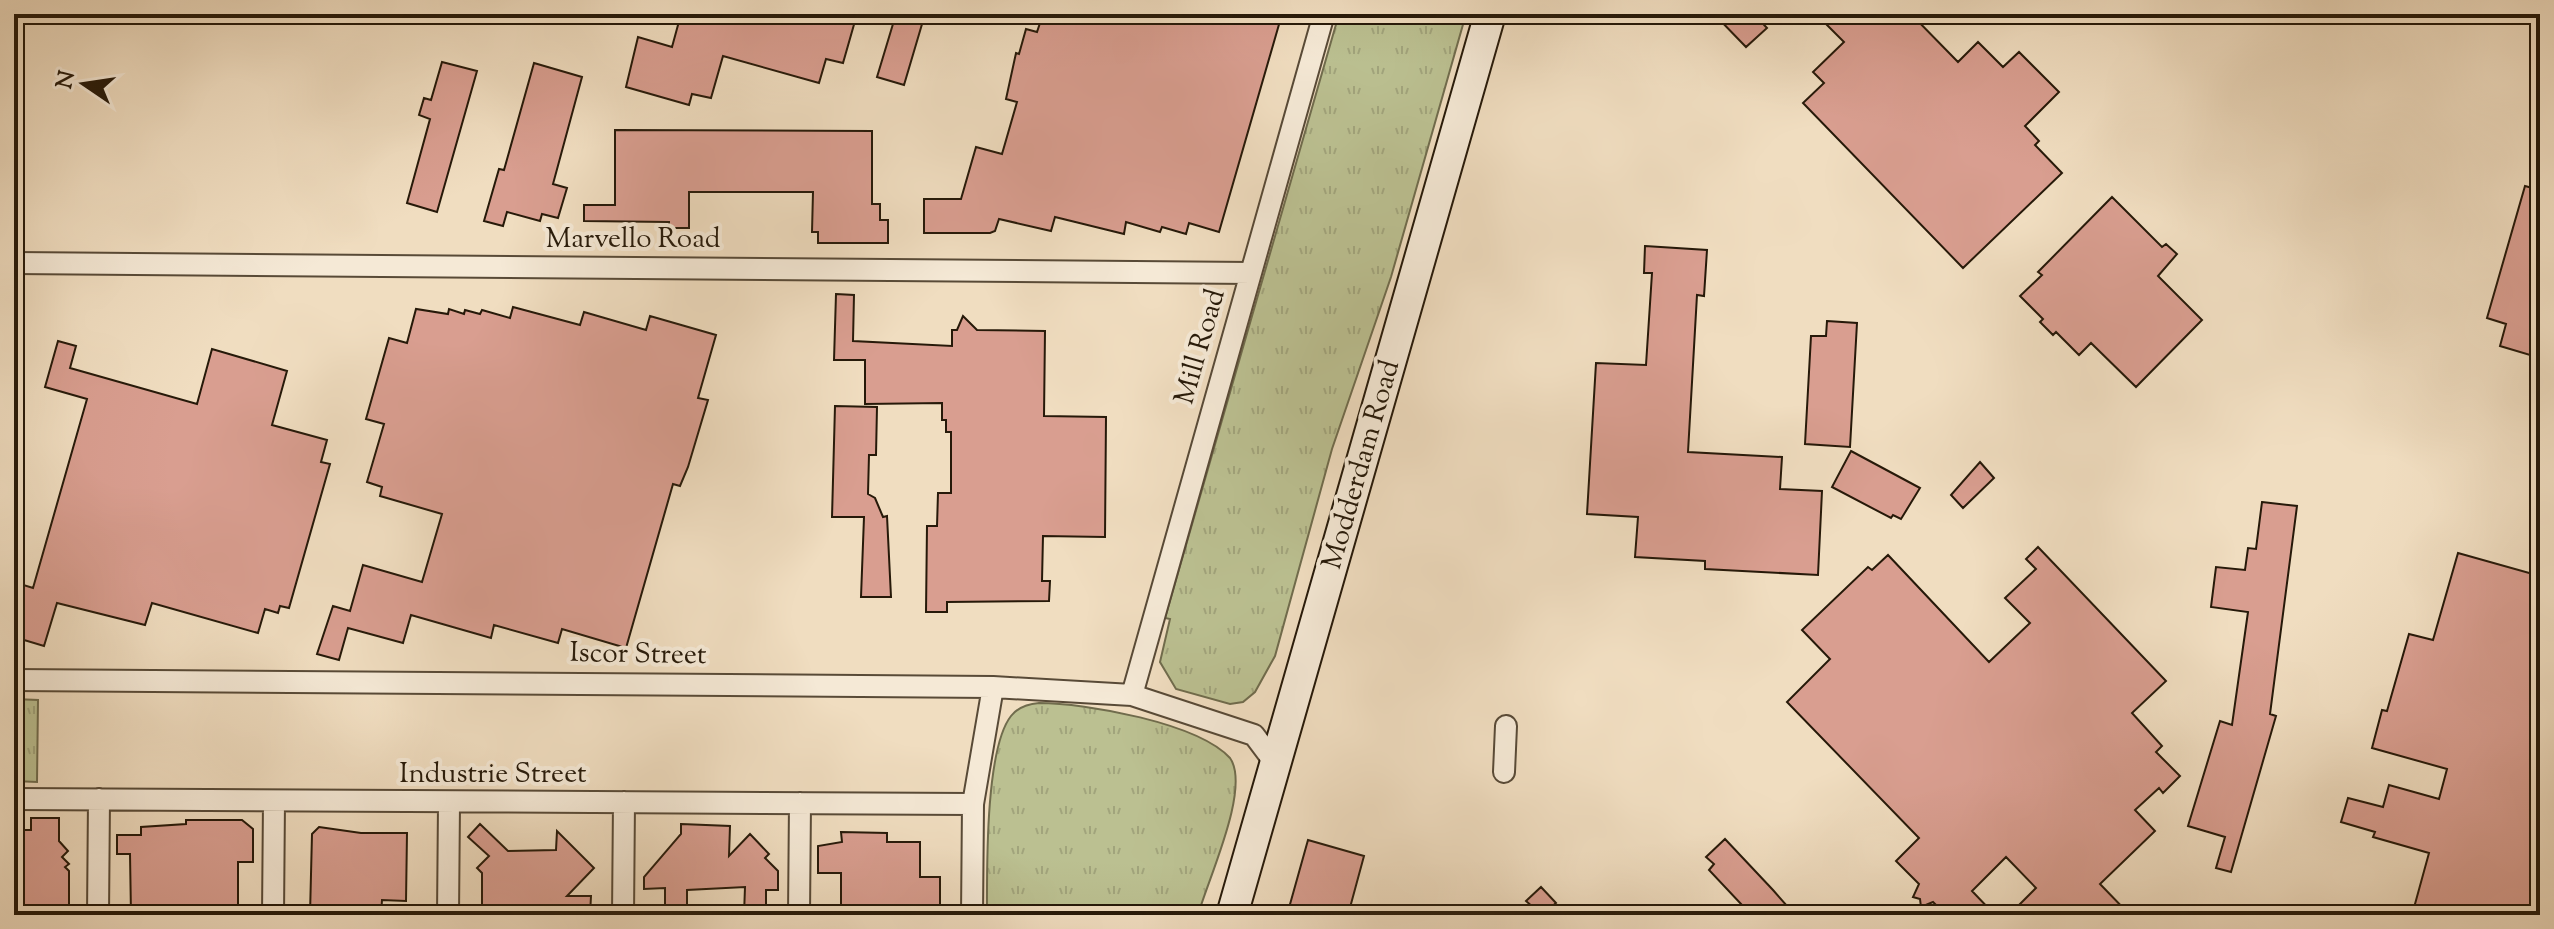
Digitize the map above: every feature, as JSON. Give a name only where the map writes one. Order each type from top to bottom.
[{"type":"street","name":"Mill Road","points":[[1132,695],[1324,14]]},
{"type":"street","name":"Modderdam Road","points":[[1232,915],[1490,14]]},
{"type":"street","name":"Marvello Road","points":[[14,263],[1251,273]]},
{"type":"street","name":"Iscor Street","points":[[14,680],[993,687],[1132,695],[1254,735]]},
{"type":"street","points":[[972,915],[973,804],[993,687]]},
{"type":"street","points":[[1275,763],[1254,735],[1287,720]]},
{"type":"street","points":[[1504,772],[1506,726]]},
{"type":"street","name":"Industrie Street","points":[[14,799],[449,804],[973,804]]},
{"type":"street","points":[[98,915],[99,799]]},
{"type":"street","points":[[273,915],[274,801]]},
{"type":"street","points":[[623,915],[624,802]]},
{"type":"street","points":[[799,915],[800,803]]},
{"type":"street","points":[[448,915],[449,804]]},
{"type":"green space","points":[[1339,14],[1466,14],[1391,277],[1332,449],[1275,656],[1255,692],[1243,702],[1230,704],[1176,689],[1160,662],[1170,619],[1165,618]]},
{"type":"green space","points":[[14,699],[38,700],[37,782],[14,781]]},
{"type":"green space","points":[[1039,703],[1112,711],[1168,725],[1215,746],[1230,758],[1235,772],[1232,811],[1198,915],[987,915],[989,811],[996,755],[1011,716],[1024,706]]},
{"type":"building","points":[[681,14],[857,14],[843,63],[826,59],[819,83],[723,56],[711,98],[692,94],[689,105],[626,87],[638,37],[672,47]]},
{"type":"building","points":[[896,14],[925,14],[904,85],[877,77]]},
{"type":"building","points":[[1043,14],[1090,14],[1110,20],[1111,14],[1282,14],[1219,232],[1189,223],[1186,234],[1162,227],[1160,232],[1126,222],[1124,234],[1055,217],[1051,231],[999,219],[995,231],[990,233],[924,233],[924,199],[961,199],[976,147],[1002,154],[1017,102],[1006,99],[1016,53],[1019,54],[1026,29],[1037,32]]},
{"type":"building","points":[[1714,14],[1754,14],[1767,28],[1746,47]]},
{"type":"building","points":[[1816,14],[1911,14],[1958,62],[1978,42],[2003,67],[2019,52],[2059,92],[2025,126],[2039,141],[2035,145],[2062,173],[1963,268],[1803,103],[1824,83],[1813,72],[1844,42]]},
{"type":"building","points":[[442,62],[477,71],[437,212],[407,203],[430,119],[419,115],[424,98],[431,100]]},
{"type":"building","points":[[534,63],[582,77],[553,184],[567,188],[558,218],[542,214],[540,221],[507,212],[503,226],[484,221],[499,169],[504,170]]},
{"type":"building","points":[[615,130],[872,131],[872,204],[880,204],[880,220],[888,220],[888,243],[818,243],[818,232],[812,232],[813,192],[689,192],[689,228],[669,228],[669,222],[584,221],[584,205],[615,205]]},
{"type":"building","points":[[2525,186],[2540,190],[2540,358],[2500,346],[2506,324],[2487,318]]},
{"type":"building","points":[[2112,197],[2162,247],[2166,244],[2177,254],[2158,276],[2202,320],[2136,387],[2091,343],[2079,355],[2056,332],[2053,335],[2040,322],[2043,319],[2020,296],[2042,275],[2038,272]]},
{"type":"building","points":[[1645,246],[1707,250],[1704,296],[1697,295],[1688,452],[1782,457],[1780,489],[1822,491],[1818,575],[1705,569],[1705,561],[1635,557],[1638,517],[1587,514],[1596,363],[1646,365],[1652,273],[1644,273]]},
{"type":"building","points":[[836,294],[854,295],[853,341],[952,346],[952,330],[957,330],[963,316],[977,330],[1045,331],[1044,416],[1106,417],[1105,537],[1043,536],[1042,581],[1050,581],[1049,601],[947,602],[947,612],[926,612],[927,526],[937,526],[938,493],[951,493],[951,432],[946,432],[946,420],[942,420],[942,403],[865,404],[865,360],[834,360]]},
{"type":"building","points":[[513,307],[580,325],[584,312],[646,330],[650,316],[716,335],[698,398],[708,400],[688,467],[680,486],[673,484],[626,648],[562,629],[558,643],[494,625],[491,638],[411,615],[403,643],[348,628],[339,660],[317,654],[333,606],[350,611],[363,565],[422,582],[442,514],[380,496],[382,487],[367,482],[384,424],[366,419],[389,338],[407,343],[416,309],[448,314],[449,309],[464,314],[465,310],[480,314],[482,310],[510,318]]},
{"type":"building","points":[[1827,321],[1857,323],[1850,447],[1805,444],[1811,336],[1826,336]]},
{"type":"building","points":[[58,341],[76,346],[70,368],[197,404],[212,349],[287,371],[272,425],[327,440],[321,462],[330,464],[289,608],[280,606],[278,613],[265,609],[258,633],[152,603],[145,625],[57,603],[44,646],[14,637],[14,582],[33,588],[87,399],[45,387]]},
{"type":"building","points":[[835,406],[877,407],[876,455],[869,455],[868,494],[875,498],[883,517],[887,516],[891,597],[861,597],[864,517],[832,517]]},
{"type":"building","points":[[1851,451],[1920,488],[1901,519],[1893,515],[1891,518],[1832,487]]},
{"type":"building","points":[[1980,462],[1994,478],[1963,508],[1951,495]]},
{"type":"building","points":[[2262,502],[2297,506],[2270,714],[2276,716],[2231,872],[2216,868],[2225,837],[2188,826],[2220,721],[2232,725],[2248,612],[2211,607],[2216,567],[2245,570],[2248,548],[2256,549]]},
{"type":"building","points":[[2038,547],[2166,681],[2132,713],[2162,746],[2156,752],[2180,776],[2163,793],[2159,788],[2135,810],[2155,831],[2100,884],[2130,915],[2009,915],[2036,888],[2006,857],[1972,891],[1995,915],[1946,915],[1933,902],[1921,907],[1920,899],[1913,897],[1919,884],[1896,861],[1919,838],[1787,702],[1830,659],[1802,630],[1868,567],[1872,570],[1888,555],[1989,662],[2030,623],[2005,598],[2036,569],[2026,559]]},
{"type":"building","points":[[2458,553],[2540,576],[2540,915],[2412,915],[2429,853],[2373,837],[2375,832],[2341,822],[2348,798],[2383,807],[2389,785],[2439,799],[2447,769],[2372,748],[2382,710],[2387,711],[2409,634],[2433,640]]},
{"type":"building","points":[[31,818],[59,818],[59,841],[68,851],[62,857],[69,864],[65,867],[69,871],[69,915],[14,915],[14,830],[31,830]]},
{"type":"building","points":[[186,820],[242,820],[253,829],[253,862],[238,862],[238,915],[131,915],[130,854],[117,854],[117,835],[141,835],[141,827],[186,824]]},
{"type":"building","points":[[480,824],[508,851],[556,850],[557,831],[594,868],[567,896],[591,896],[590,915],[482,915],[482,873],[477,868],[489,856],[468,837]]},
{"type":"building","points":[[681,824],[730,826],[729,856],[750,834],[769,854],[765,858],[778,871],[778,890],[766,890],[766,915],[744,915],[745,887],[687,890],[687,915],[665,915],[665,888],[644,889],[644,877],[681,834]]},
{"type":"building","points":[[319,827],[361,833],[407,833],[406,901],[382,900],[381,915],[310,915],[312,834]]},
{"type":"building","points":[[841,832],[887,833],[887,842],[920,842],[920,877],[940,877],[940,910],[919,910],[919,915],[841,915],[841,873],[818,873],[818,846],[842,842]]},
{"type":"building","points":[[1725,839],[1795,915],[1732,915],[1742,905],[1709,870],[1714,864],[1706,857]]},
{"type":"building","points":[[1308,840],[1364,856],[1348,915],[1287,915]]},
{"type":"building","points":[[1541,887],[1556,903],[1542,915],[1526,901]]}]
